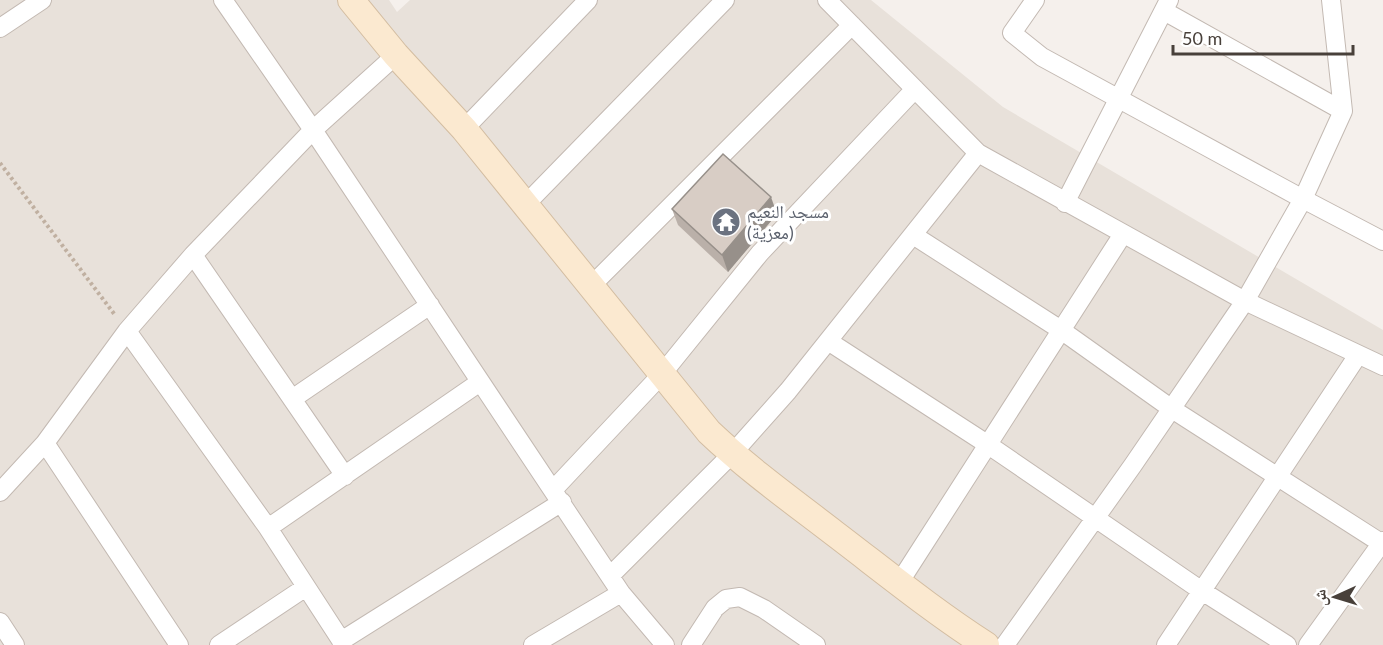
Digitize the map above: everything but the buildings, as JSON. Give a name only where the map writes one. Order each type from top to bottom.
[{"type":"main road","points":[[351,0],[396,55],[464,129],[709,432],[732,454],[899,583],[946,619],[986,645]]},
{"type":"street","points":[[0,28],[42,0]]},
{"type":"street","points":[[223,0],[313,130],[621,593],[665,645]]},
{"type":"street","points":[[464,129],[588,0]]},
{"type":"street","points":[[525,205],[725,0]]},
{"type":"street","points":[[827,0],[978,153],[1245,301],[1383,366]]},
{"type":"street","points":[[1035,0],[1012,33],[1042,57],[1383,241]]},
{"type":"street","points":[[1005,645],[1172,409],[1245,301],[1303,199],[1343,111],[1331,0]]},
{"type":"street","points":[[1065,202],[1166,5],[1343,111]]},
{"type":"street","points":[[590,287],[852,25]]},
{"type":"street","points":[[0,492],[45,443],[127,331],[193,255],[313,130],[396,55]]},
{"type":"street","points":[[127,331],[268,528],[343,643],[558,496],[662,374],[760,253],[915,89]]},
{"type":"street","points":[[610,576],[732,454],[788,391],[978,153]]},
{"type":"street","points":[[899,583],[1123,234]]},
{"type":"street","points":[[913,235],[1061,330],[1172,409],[1276,478],[1382,542],[1308,645]]},
{"type":"street","points":[[193,255],[345,476]]},
{"type":"street","points":[[292,399],[430,305]]},
{"type":"street","points":[[828,341],[987,444],[1202,591],[1287,645]]},
{"type":"street","points":[[1167,645],[1358,355]]},
{"type":"street","points":[[268,528],[480,382]]},
{"type":"street","points":[[45,443],[179,645]]},
{"type":"street","points":[[219,645],[306,586]]},
{"type":"street","points":[[533,645],[621,593]]},
{"type":"street","points":[[690,645],[715,608],[726,599],[740,597],[764,609],[816,645]]},
{"type":"street","points":[[0,622],[15,645]]},
{"type":"path","points":[[0,163],[127,331]]},
{"type":"shaded area","points":[[0,0],[389,0],[397,12],[410,0],[871,0],[1003,107],[1383,330],[1383,645],[0,645]]},
{"type":"place","name":"مسجد النعيم (معزية)","points":[[726,222]]}]
